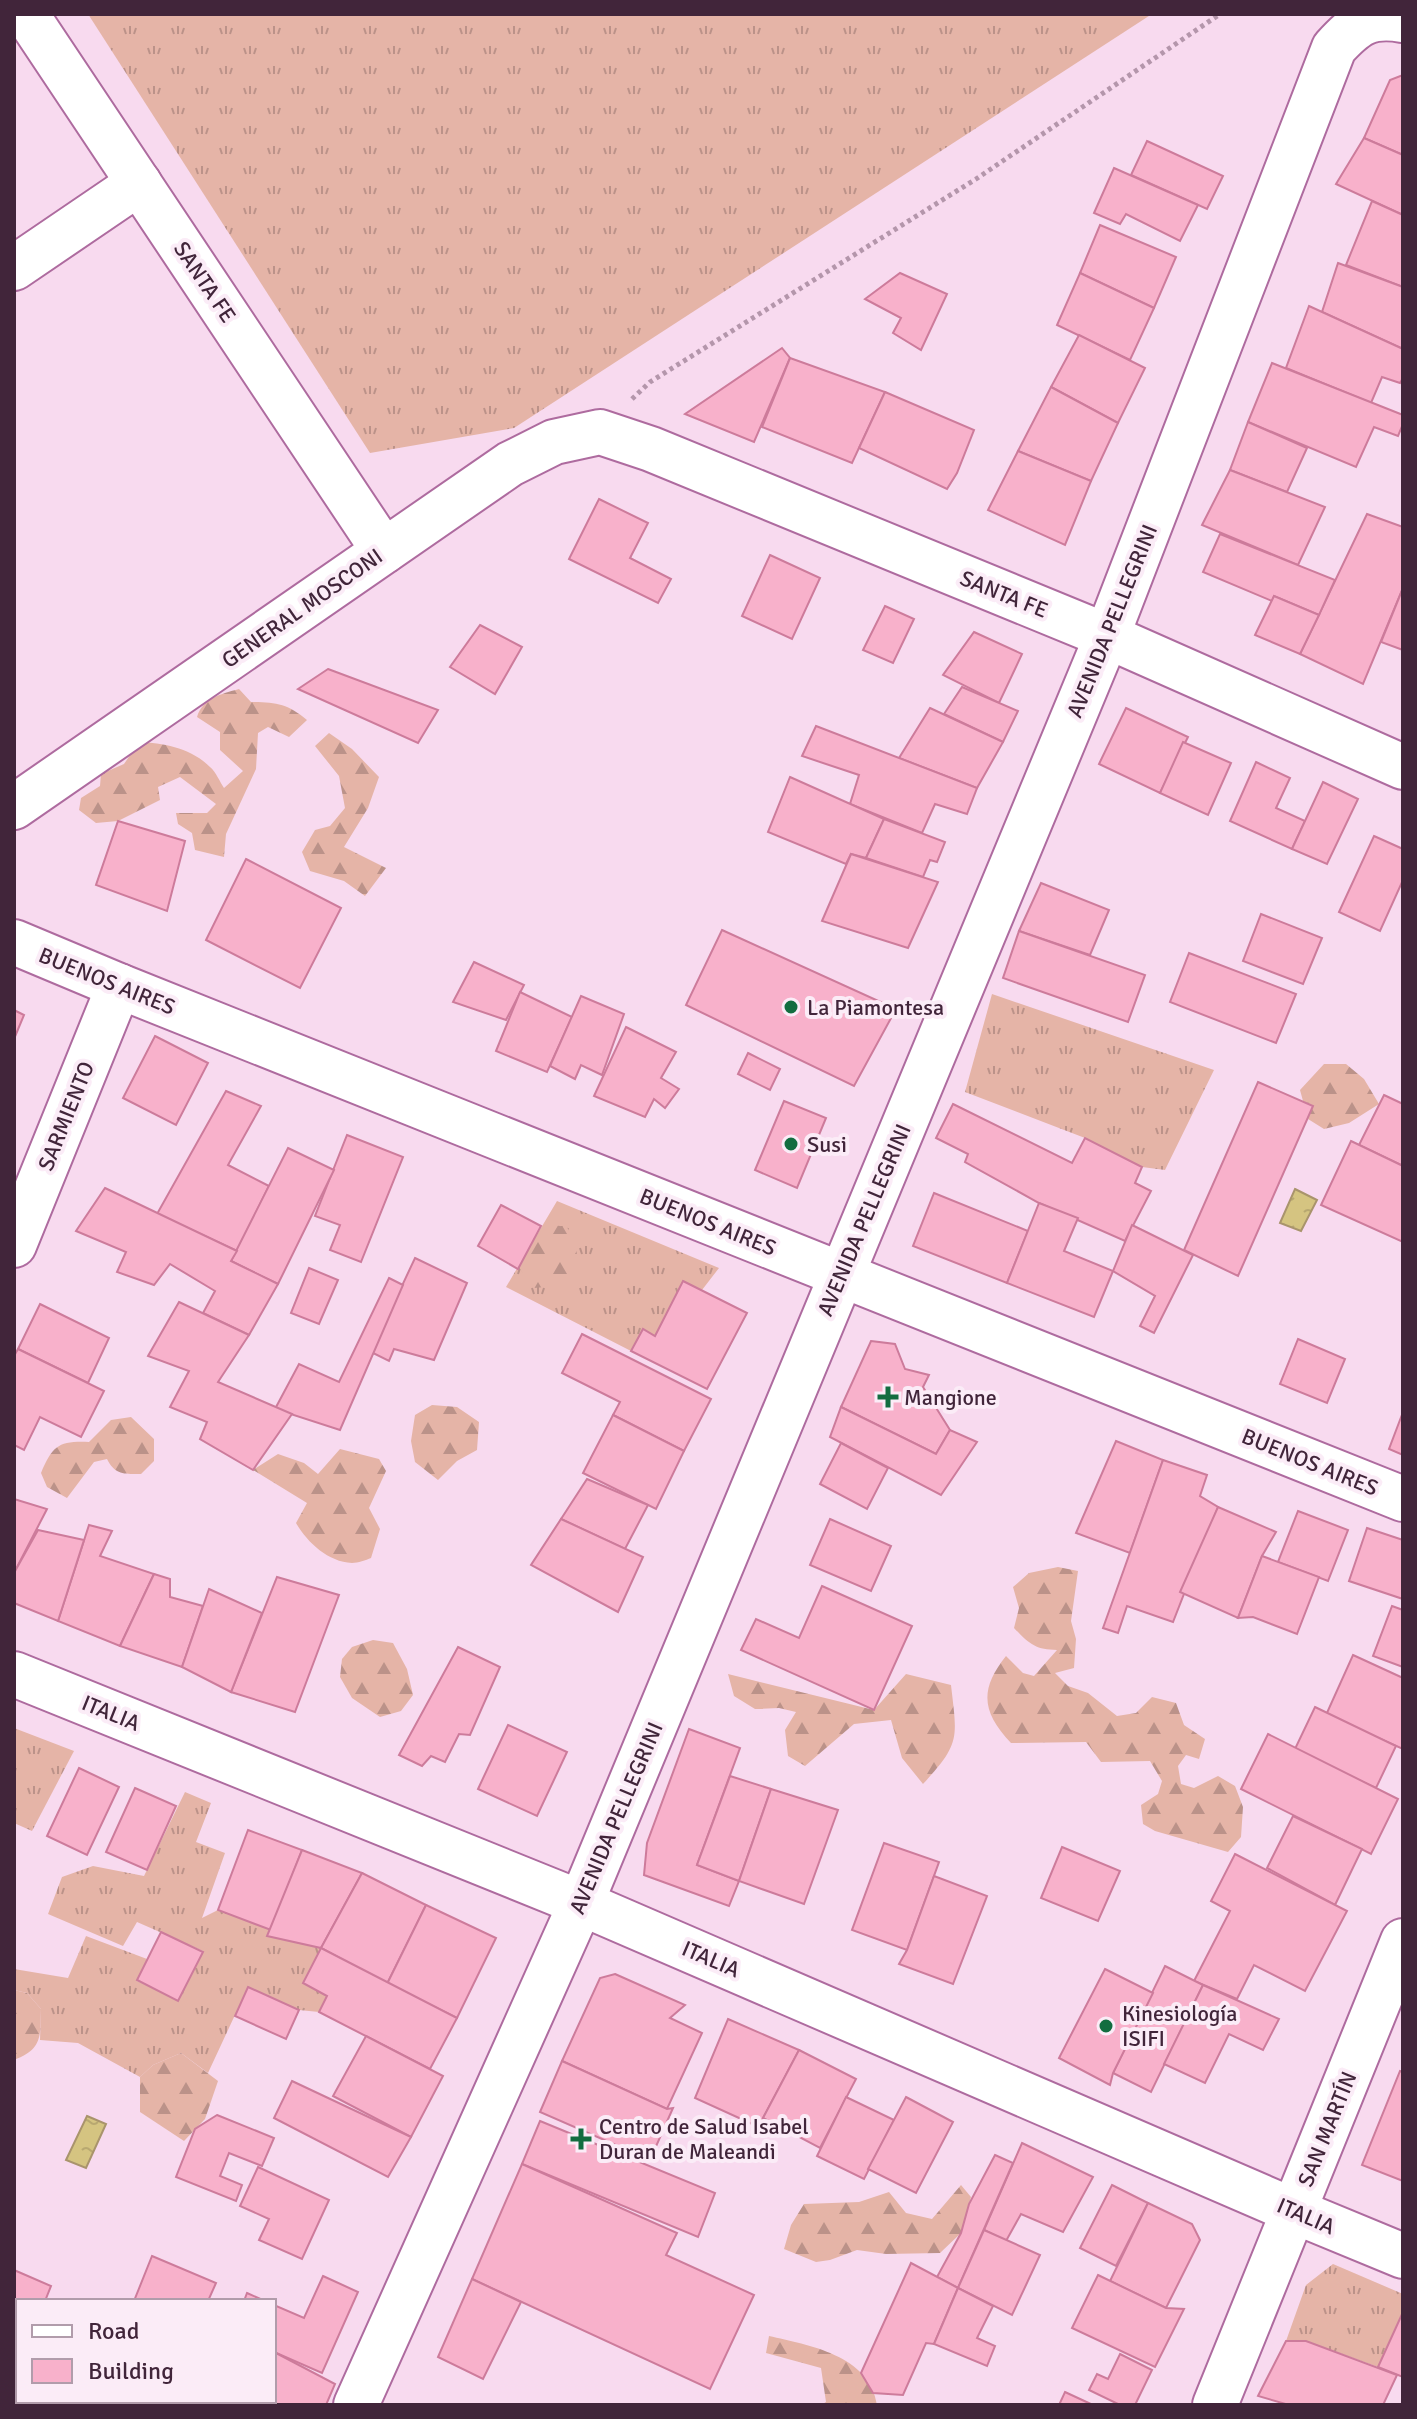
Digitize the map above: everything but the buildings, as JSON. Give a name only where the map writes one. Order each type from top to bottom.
[{"type":"street","name":"SANTA FE","points":[[26,14],[384,551]]},
{"type":"street","name":"AVENIDA PELLEGRINI","points":[[356,2405],[581,1903],[1107,636],[1334,48],[1353,27],[1374,19],[1403,20]]},
{"type":"street","points":[[14,268],[139,183]]},
{"type":"street","name":"SANTA FE","points":[[600,432],[651,449],[1107,636],[1403,767]]},
{"type":"street","name":"GENERAL MOSCONI","points":[[14,807],[510,464],[554,442],[600,432]]},
{"type":"street","name":"BUENOS AIRES","points":[[14,942],[1403,1499]]},
{"type":"street","name":"SARMIENTO","points":[[14,1245],[119,986]]},
{"type":"street","name":"ITALIA","points":[[14,1674],[581,1903],[1403,2256]]},
{"type":"street","name":"SAN MARTÍN","points":[[1215,2405],[1403,1941]]},
{"type":"path","points":[[600,432],[650,382],[976,179],[1220,14]]},
{"type":"green space","points":[[88,14],[1152,14],[514,428],[370,453]]},
{"type":"green space","points":[[239,689],[251,702],[281,705],[307,720],[289,737],[268,727],[258,733],[256,769],[226,834],[224,857],[195,850],[192,833],[178,824],[176,813],[207,813],[216,804],[180,777],[158,787],[160,800],[118,821],[96,823],[79,810],[81,798],[100,786],[101,774],[124,764],[139,742],[167,745],[194,755],[212,769],[224,788],[243,771],[220,750],[220,732],[197,717],[208,701]]},
{"type":"green space","points":[[329,733],[352,749],[379,777],[368,808],[344,847],[386,868],[365,896],[344,881],[310,871],[302,852],[315,830],[330,826],[345,808],[339,776],[315,746]]},
{"type":"green space","points":[[992,994],[1214,1070],[1165,1170],[1142,1167],[1085,1138],[965,1092]]},
{"type":"green space","points":[[1324,1064],[1346,1064],[1364,1079],[1379,1104],[1349,1123],[1324,1129],[1308,1119],[1313,1106],[1303,1101],[1300,1090]]},
{"type":"green space","points":[[557,1201],[719,1268],[702,1290],[683,1281],[655,1336],[643,1329],[631,1351],[506,1287]]},
{"type":"green space","points":[[553,1225],[567,1227],[577,1262],[569,1277],[561,1283],[534,1288],[518,1266],[533,1241]]},
{"type":"green space","points":[[432,1405],[457,1407],[479,1422],[477,1450],[457,1461],[438,1480],[415,1462],[411,1441],[415,1415]]},
{"type":"green space","points":[[131,1417],[154,1439],[154,1461],[141,1474],[121,1472],[113,1468],[107,1459],[94,1462],[67,1498],[47,1487],[41,1473],[49,1456],[58,1447],[71,1442],[89,1442],[111,1420]]},
{"type":"green space","points":[[340,1449],[379,1459],[386,1471],[369,1508],[380,1529],[371,1558],[354,1563],[335,1559],[312,1544],[296,1523],[307,1503],[253,1470],[278,1454],[304,1463],[318,1474]]},
{"type":"green space","points":[[1058,1567],[1078,1571],[1071,1621],[1076,1639],[1074,1668],[1055,1673],[1068,1686],[1088,1693],[1117,1716],[1136,1713],[1152,1697],[1176,1703],[1184,1725],[1205,1739],[1199,1759],[1186,1755],[1178,1766],[1181,1784],[1194,1788],[1218,1776],[1235,1786],[1243,1807],[1241,1837],[1228,1852],[1155,1831],[1143,1824],[1141,1805],[1158,1794],[1162,1781],[1150,1761],[1101,1762],[1086,1742],[1011,1743],[994,1721],[988,1690],[1006,1656],[1023,1673],[1034,1676],[1057,1650],[1033,1645],[1014,1628],[1019,1608],[1013,1587],[1029,1573]]},
{"type":"green space","points":[[373,1640],[393,1643],[407,1669],[413,1695],[401,1711],[380,1717],[352,1698],[340,1677],[342,1659],[352,1647]]},
{"type":"green space","points":[[728,1674],[874,1710],[906,1674],[951,1685],[954,1739],[944,1759],[923,1784],[902,1758],[891,1720],[854,1724],[805,1766],[788,1756],[785,1730],[796,1712],[779,1708],[755,1709],[734,1696]]},
{"type":"green space","points":[[14,1728],[74,1751],[32,1831],[14,1823]]},
{"type":"green space","points":[[185,1792],[211,1803],[196,1842],[225,1853],[202,1918],[218,1910],[272,1924],[268,1936],[321,1948],[303,1983],[327,1996],[319,2012],[299,2010],[248,1987],[208,2073],[181,2053],[153,2065],[140,2077],[78,2043],[40,2040],[41,2009],[27,1993],[14,1990],[14,1969],[68,1978],[86,1936],[147,1959],[137,1981],[178,2000],[203,1951],[137,1922],[123,1946],[48,1914],[62,1877],[93,1866],[144,1876]]},
{"type":"green space","points":[[14,1990],[27,1993],[41,2009],[40,2034],[35,2046],[14,2060]]},
{"type":"green space","points":[[181,2053],[218,2081],[205,2119],[184,2141],[140,2112],[140,2077],[153,2065]]},
{"type":"green space","points":[[961,2185],[971,2197],[961,2233],[940,2253],[886,2254],[857,2250],[816,2262],[784,2249],[791,2225],[804,2204],[859,2202],[889,2192],[906,2213],[932,2219]]},
{"type":"green space","points":[[1333,2264],[1403,2294],[1403,2312],[1378,2367],[1306,2341],[1286,2341],[1306,2285]]},
{"type":"green space","points":[[769,2336],[818,2349],[850,2364],[863,2374],[872,2388],[877,2405],[821,2405],[826,2402],[821,2368],[766,2353]]},
{"type":"water","points":[[1295,1189],[1317,1200],[1301,1231],[1280,1223]]},
{"type":"water","points":[[87,2116],[106,2124],[86,2168],[66,2160]]},
{"type":"place","name":"La Piamontesa","points":[[791,1007]]},
{"type":"place","name":"Susi","points":[[791,1144]]},
{"type":"place","name":"Mangione","points":[[888,1397]]},
{"type":"place","name":"Kinesiología ISIFI","points":[[1106,2026]]},
{"type":"place","name":"Centro de Salud Isabel Duran de Maleandi","points":[[581,2139]]}]
